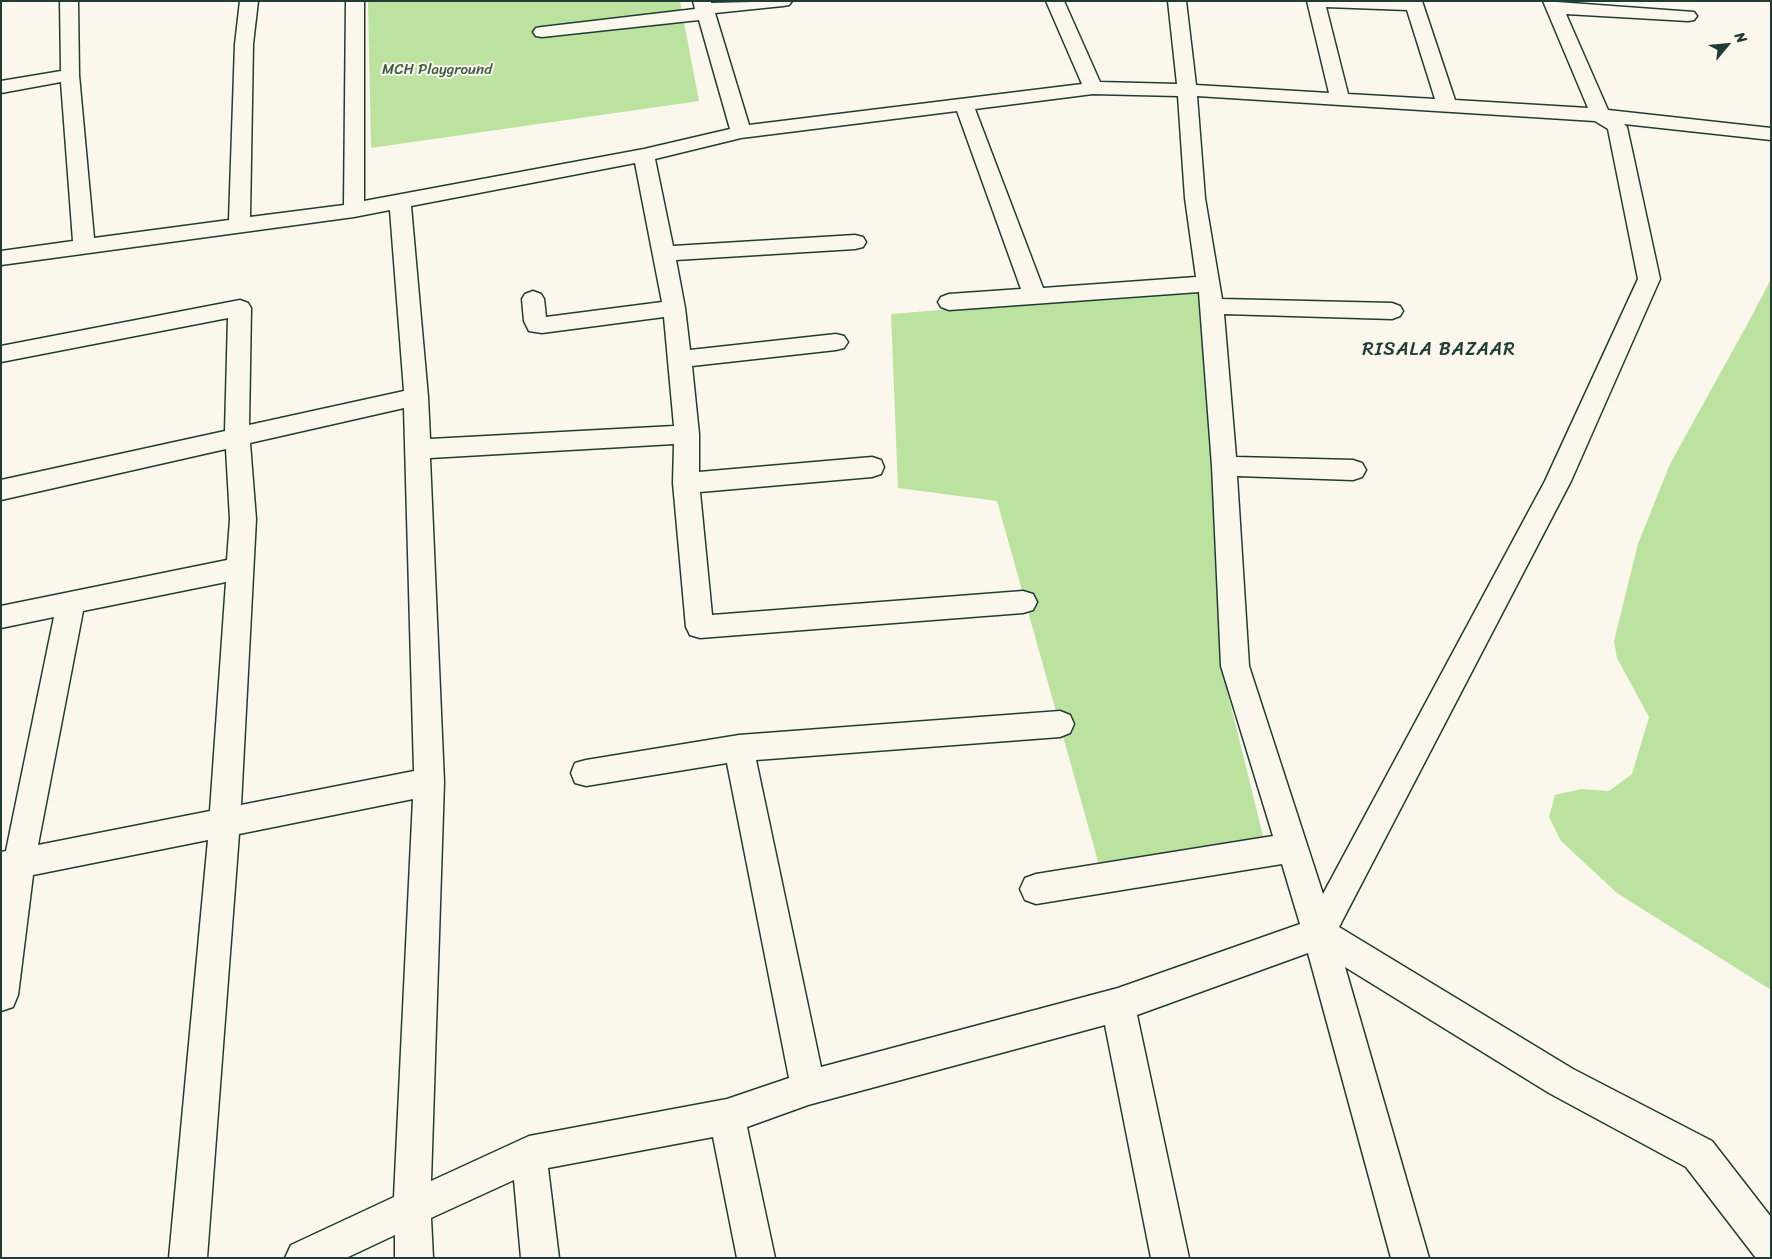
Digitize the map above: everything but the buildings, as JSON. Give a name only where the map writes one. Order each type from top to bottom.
[{"type":"street","points":[[69,1],[70,75],[84,247]]},
{"type":"street","points":[[239,225],[244,44],[249,1]]},
{"type":"street","points":[[354,210],[355,1]]},
{"type":"street","points":[[542,32],[688,15],[704,8],[783,1]]},
{"type":"street","points":[[1054,1],[1093,88]]},
{"type":"street","points":[[1176,1],[1188,90],[1195,198],[1210,295],[1224,466],[1235,666],[1319,933],[1410,1258]]},
{"type":"street","points":[[1340,100],[1317,1],[1413,3],[1448,106]]},
{"type":"street","points":[[304,1258],[529,1154],[727,1117],[808,1088],[1118,1005],[1319,933],[1558,481],[1649,279],[1617,127],[1600,115],[1554,5],[1688,16]]},
{"type":"street","points":[[704,8],[740,132]]},
{"type":"street","points":[[1,88],[70,75]]},
{"type":"street","points":[[1,258],[354,210],[644,155],[740,132],[1093,88],[1188,90],[1600,115],[1771,134]]},
{"type":"street","points":[[964,104],[1035,296]]},
{"type":"street","points":[[644,155],[674,308],[687,434],[686,484],[700,627],[1022,602]]},
{"type":"street","points":[[400,202],[416,397],[429,782],[412,1207],[414,1258]]},
{"type":"street","points":[[664,254],[855,242]]},
{"type":"street","points":[[949,302],[1035,296],[1210,295],[1392,311]]},
{"type":"street","points":[[533,299],[537,325],[674,308]]},
{"type":"street","points":[[1,354],[240,308],[237,437],[243,519],[241,568],[225,822],[188,1258]]},
{"type":"street","points":[[679,359],[836,342]]},
{"type":"street","points":[[1,490],[416,397]]},
{"type":"street","points":[[417,448],[687,434]]},
{"type":"street","points":[[1224,466],[1353,470]]},
{"type":"street","points":[[686,484],[872,467]]},
{"type":"street","points":[[1,616],[241,568]]},
{"type":"street","points":[[1,995],[10,866],[71,602]]},
{"type":"street","points":[[586,774],[739,748],[1060,724]]},
{"type":"street","points":[[739,748],[808,1088]]},
{"type":"street","points":[[10,866],[429,782]]},
{"type":"street","points":[[1036,889],[1292,848]]},
{"type":"street","points":[[1319,933],[1561,1081],[1699,1154],[1771,1246]]},
{"type":"street","points":[[1118,1005],[1170,1258]]},
{"type":"street","points":[[727,1117],[756,1258]]},
{"type":"street","points":[[529,1154],[540,1258]]},
{"type":"green space","name":"MCH Playground","points":[[368,1],[680,1],[699,101],[371,148]]},
{"type":"green space","points":[[1771,279],[1771,990],[1617,893],[1561,841],[1549,817],[1555,795],[1581,789],[1609,791],[1632,774],[1649,717],[1617,658],[1614,641],[1638,544],[1670,464]]},
{"type":"green space","points":[[1208,288],[1220,662],[1268,856],[1105,886],[997,501],[898,488],[891,314]]},
{"type":"district","name":"RISALA BAZAAR","points":[[1439,350]]}]
